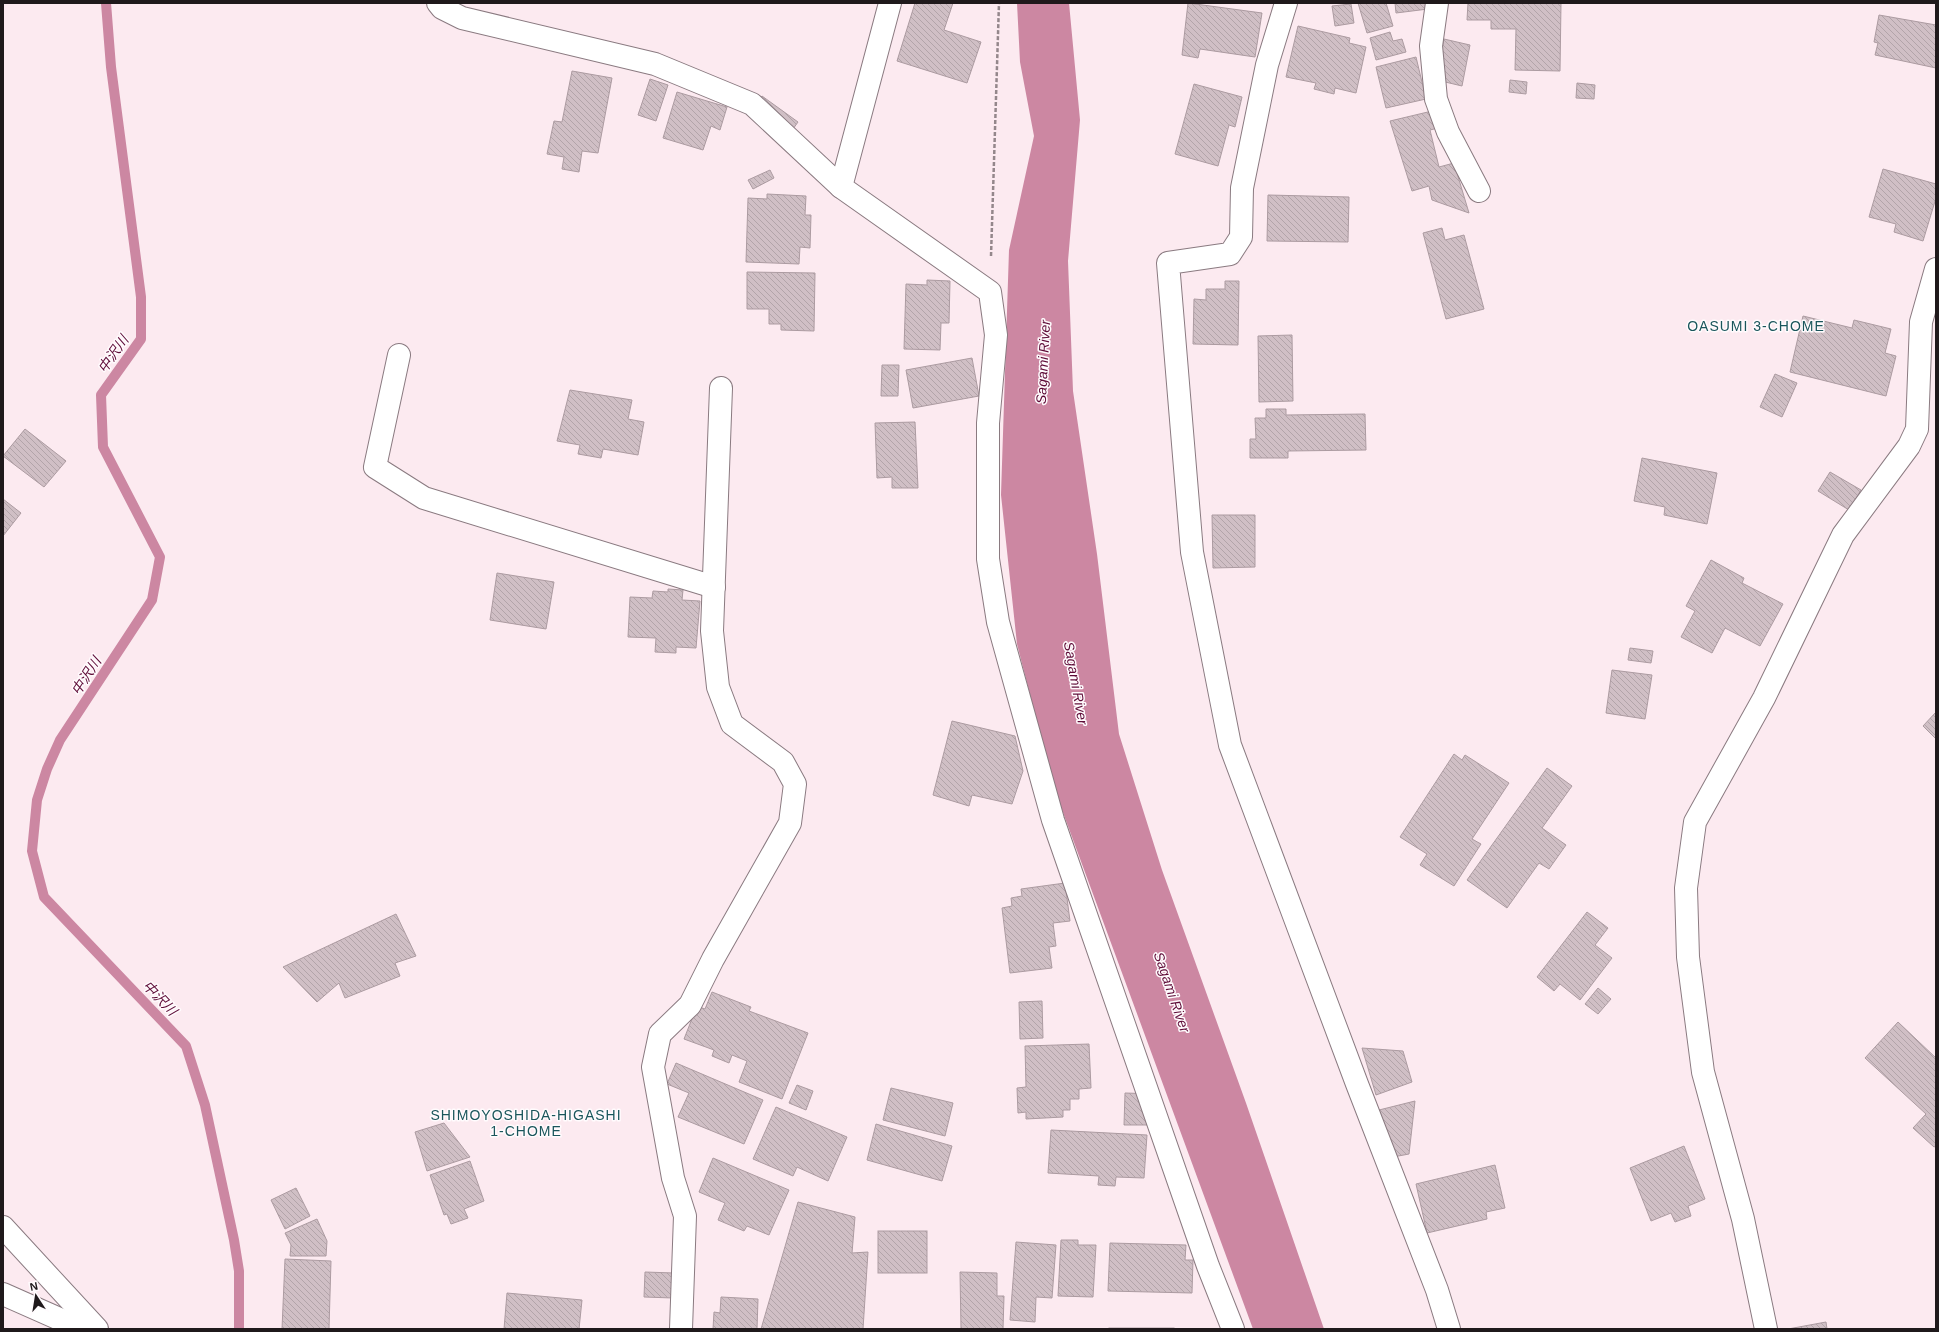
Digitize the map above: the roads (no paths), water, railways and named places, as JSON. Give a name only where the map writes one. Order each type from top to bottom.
[{"type":"street","points":[[438,3],[442,8],[462,18],[655,64],[752,104],[841,187],[990,292],[996,335],[988,423],[988,559],[998,622],[1053,820],[1208,1266],[1233,1329]]},
{"type":"street","points":[[841,187],[890,3]]},
{"type":"street","points":[[1286,3],[1267,65],[1242,188],[1241,237],[1230,254],[1168,263],[1174,359],[1192,552],[1230,744],[1357,1084],[1438,1290],[1449,1329]]},
{"type":"street","points":[[1437,3],[1431,46],[1436,99],[1448,132],[1479,191]]},
{"type":"street","points":[[1766,1329],[1744,1219],[1703,1072],[1688,957],[1686,888],[1695,822],[1764,698],[1842,535],[1909,446],[1917,429],[1921,322],[1936,269]]},
{"type":"street","points":[[399,355],[375,467],[424,498],[714,587]]},
{"type":"street","points":[[681,1329],[685,1216],[673,1178],[653,1067],[660,1034],[690,1006],[713,959],[790,823],[795,784],[784,762],[732,724],[718,687],[712,630],[721,388]]},
{"type":"street","points":[[3,1227],[97,1329]]},
{"type":"street","points":[[3,1294],[82,1329]]},
{"type":"water","name":"Sagami River","points":[[1017,3],[1069,3],[1080,120],[1068,261],[1073,391],[1097,554],[1119,734],[1162,870],[1246,1103],[1324,1329],[1253,1329],[1054,788],[1017,644],[1001,495],[1009,250],[1034,136],[1020,62]]},
{"type":"waterway","name":"中沢川","points":[[106,3],[111,67],[141,297],[141,339],[101,395],[103,447],[160,557],[152,600],[60,740],[47,769],[37,800],[32,851],[44,897],[186,1046],[205,1105],[234,1240],[239,1271],[239,1329]]},
{"type":"district","name":"OASUMI 3-CHOME","points":[[1756,326]]},
{"type":"district","name":"SHIMOYOSHIDA-HIGASHI 1-CHOME","points":[[526,1124]]}]
